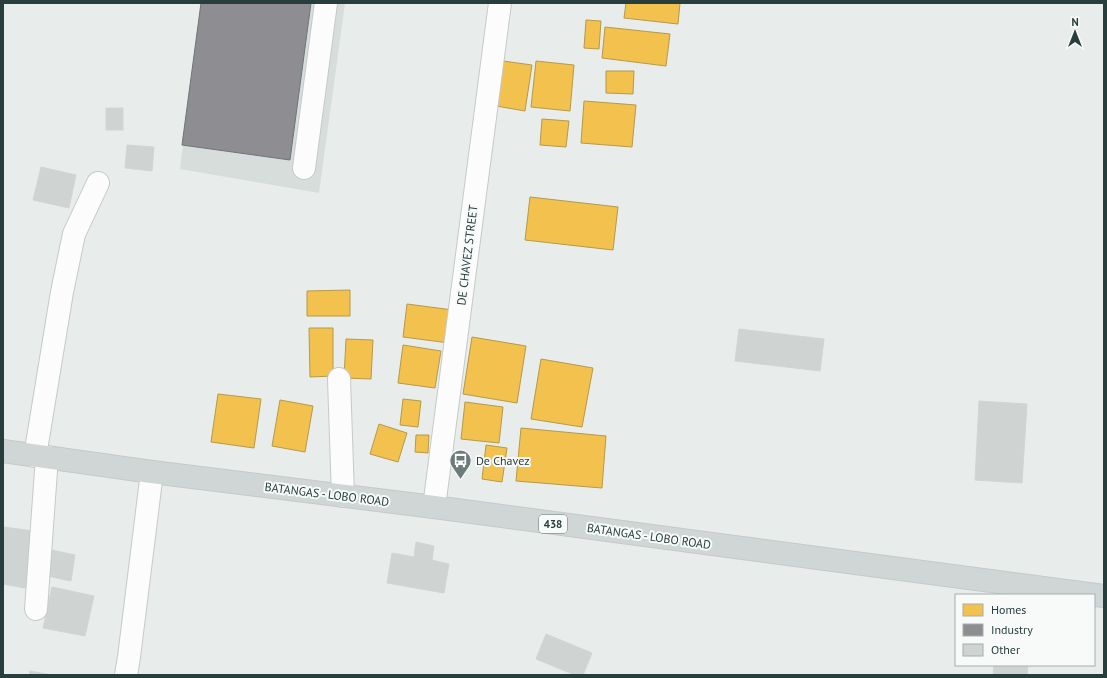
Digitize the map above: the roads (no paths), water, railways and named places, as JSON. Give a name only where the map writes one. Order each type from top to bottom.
[{"type":"main road","name":"BATANGAS - LOBO ROAD","points":[[3,451],[152,472],[434,507],[1089,594]]},
{"type":"street","points":[[304,168],[326,3]]},
{"type":"street","name":"DE CHAVEZ STREET","points":[[434,507],[500,3]]},
{"type":"street","points":[[36,608],[41,456],[62,292],[74,234],[98,183]]},
{"type":"street","points":[[340,379],[343,496]]},
{"type":"street","points":[[126,675],[152,472]]},
{"type":"place","name":"De Chavez","points":[[461,480]]}]
